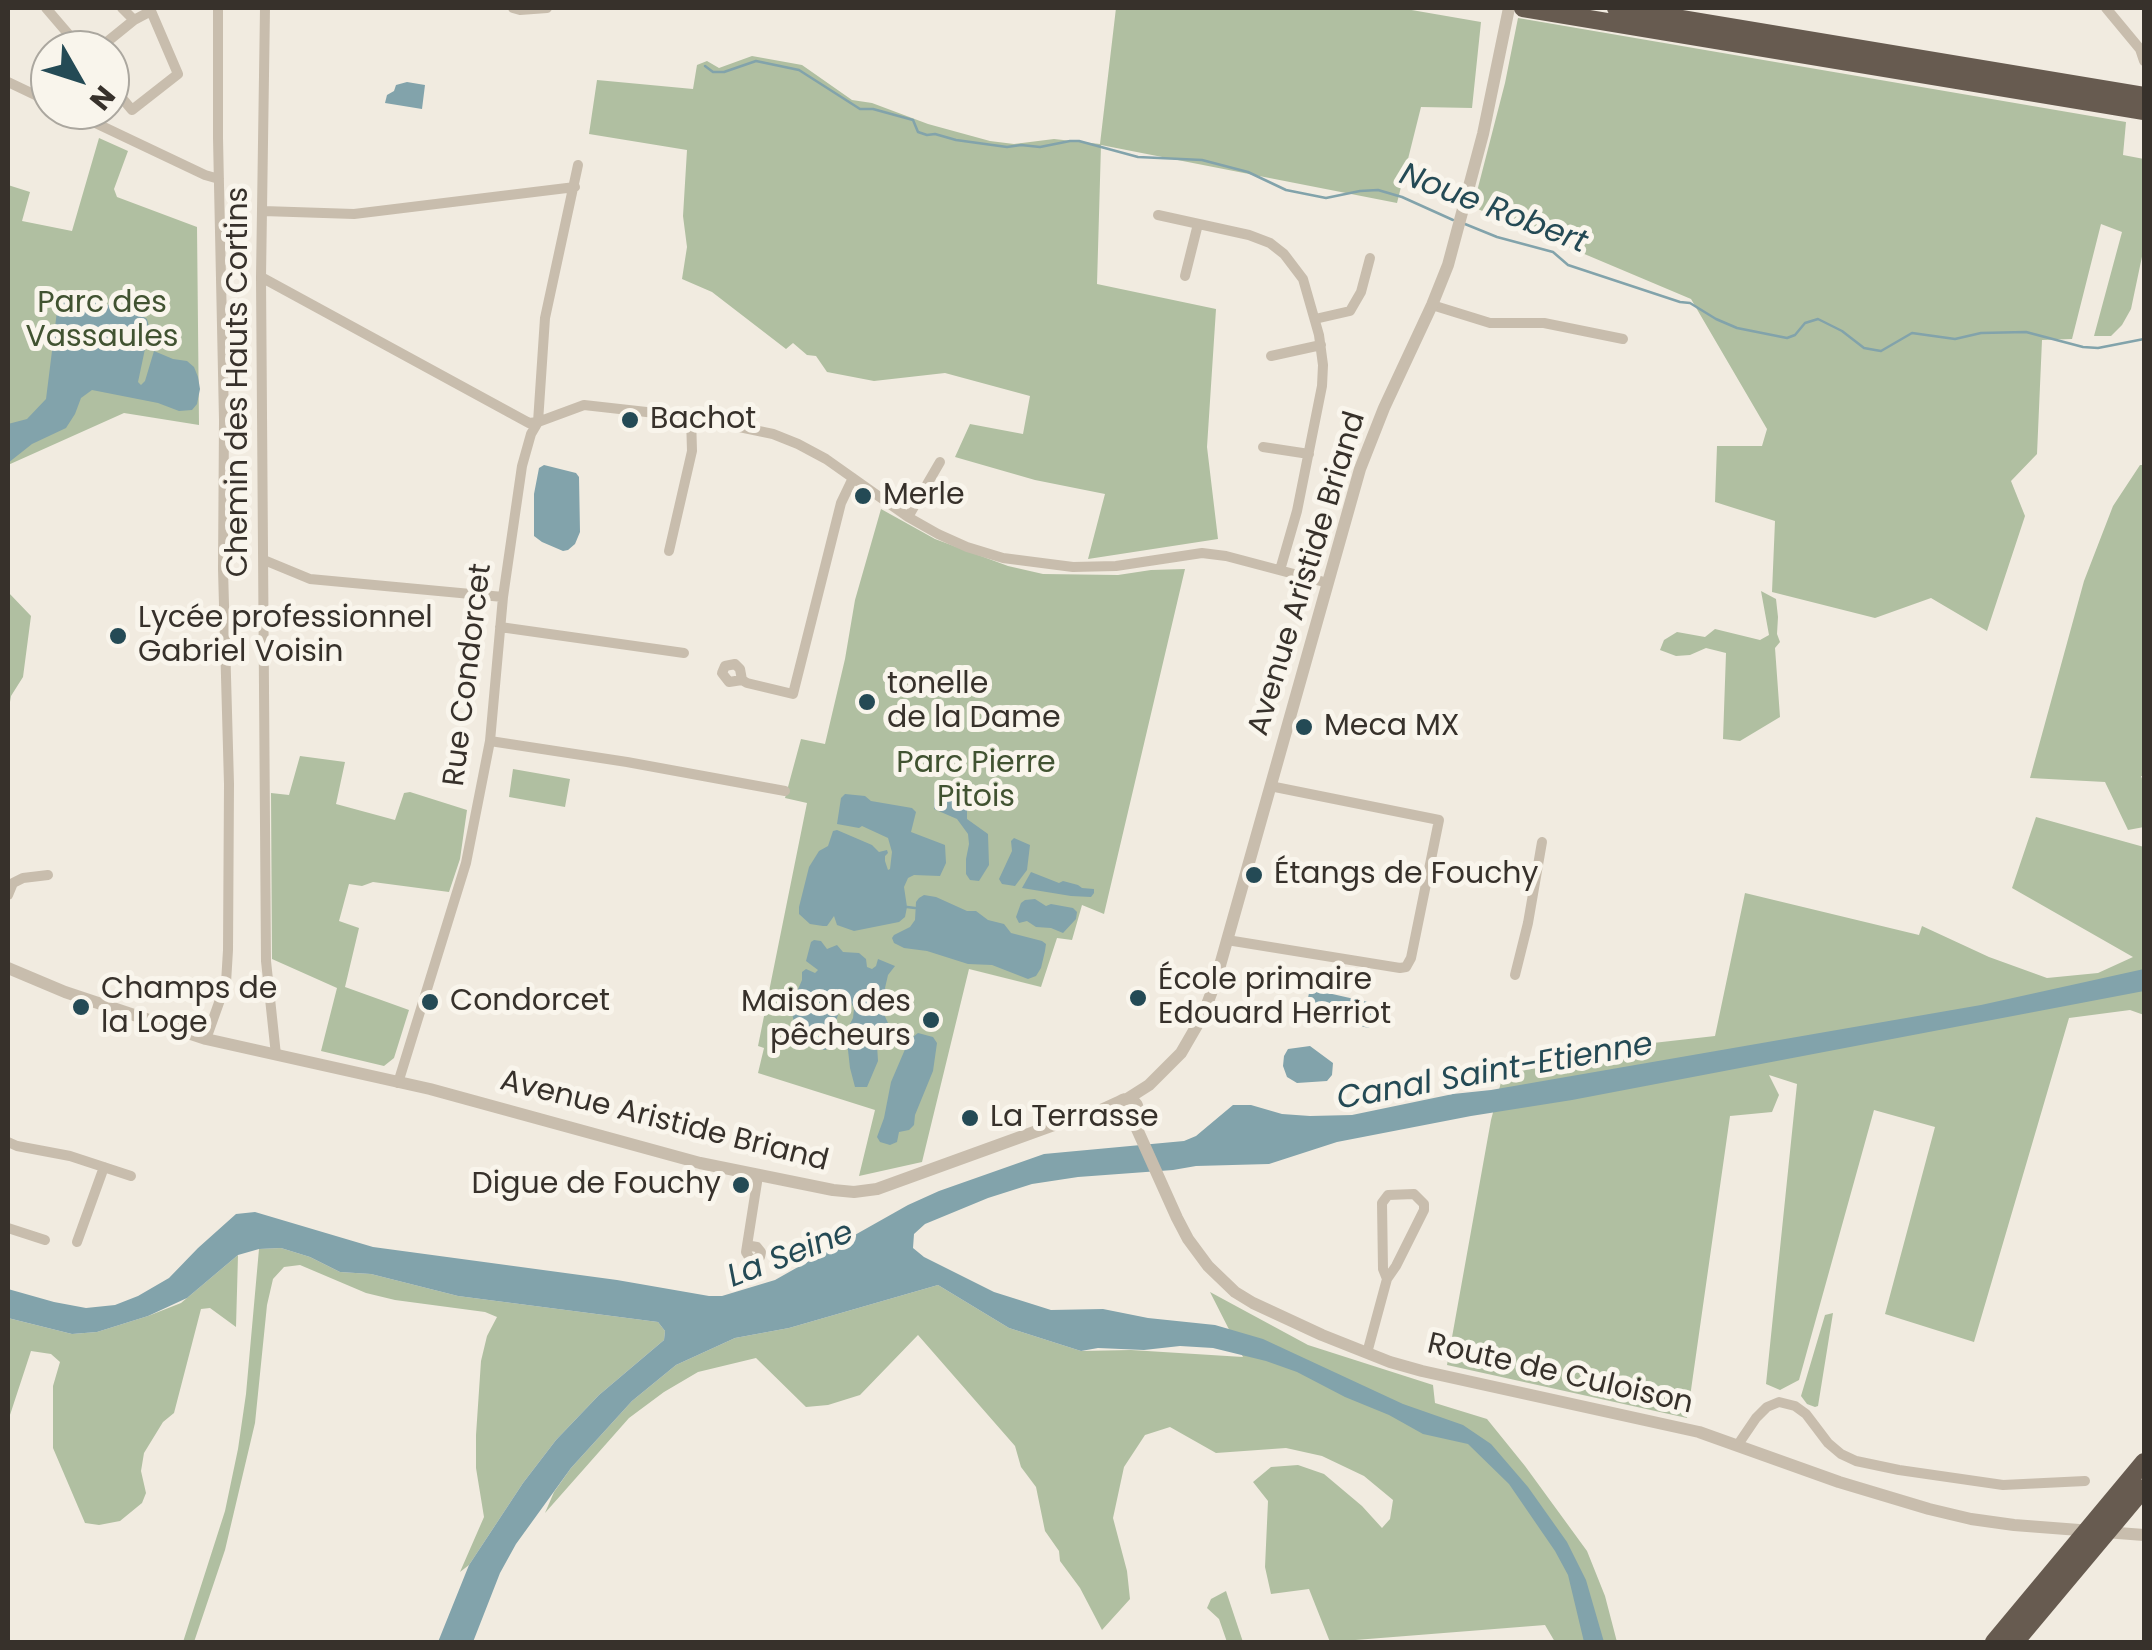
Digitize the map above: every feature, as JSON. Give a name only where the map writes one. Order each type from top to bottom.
[{"type":"highway","points":[[1523,8],[2144,111]]},
{"type":"highway","points":[[1616,8],[2144,96]]},
{"type":"highway","points":[[1994,1642],[2144,1462]]},
{"type":"highway","points":[[2015,1642],[2144,1488]]},
{"type":"street","points":[[46,8],[65,30]]},
{"type":"street","points":[[122,8],[134,20]]},
{"type":"street","points":[[206,1039],[226,983],[230,784],[223,569],[218,8]]},
{"type":"street","name":"Chemin des Hauts Cortins","points":[[266,8],[261,278],[266,960],[276,1055]]},
{"type":"street","points":[[513,8],[546,8]]},
{"type":"street","name":"Avenue Aristide Briand","points":[[8,968],[65,992],[206,1039],[442,1092],[700,1163],[834,1190],[877,1189],[1073,1118],[1131,1116],[1148,1086],[1180,1053],[1204,1015],[1360,469],[1432,305],[1458,231],[1483,134],[1508,8]]},
{"type":"street","points":[[2106,8],[2140,48],[2144,61]]},
{"type":"street","points":[[122,30],[152,10],[178,74],[132,110],[130,108]]},
{"type":"street","points":[[110,130],[204,175],[219,178]]},
{"type":"street","name":"Rue Condorcet","points":[[398,1083],[466,863],[490,741],[503,596],[522,466],[538,422],[545,318],[578,166]]},
{"type":"street","points":[[263,211],[354,214],[574,187]]},
{"type":"street","points":[[1158,215],[1270,243],[1303,279],[1320,345],[1322,386],[1298,511],[1280,570]]},
{"type":"street","points":[[1185,276],[1198,224]]},
{"type":"street","points":[[1315,319],[1350,311],[1361,292],[1370,258]]},
{"type":"street","points":[[261,278],[529,424],[584,405],[743,426],[785,439],[826,460],[908,516],[967,546],[1003,558],[1073,567],[1116,566],[1202,553],[1328,583]]},
{"type":"street","points":[[1432,305],[1490,323],[1544,323],[1624,339]]},
{"type":"street","points":[[1271,356],[1320,345]]},
{"type":"street","points":[[669,551],[692,451],[690,417]]},
{"type":"street","points":[[1263,447],[1309,454]]},
{"type":"street","points":[[908,516],[940,462]]},
{"type":"street","points":[[794,707],[841,503],[853,478]]},
{"type":"street","points":[[264,560],[310,579],[503,596]]},
{"type":"street","points":[[500,627],[684,653]]},
{"type":"street","points":[[744,682],[794,694]]},
{"type":"street","points":[[490,741],[784,791]]},
{"type":"street","points":[[1227,940],[1400,968],[1406,967],[1411,958],[1439,820],[1270,786]]},
{"type":"street","points":[[1515,975],[1542,842]]},
{"type":"street","points":[[8,895],[12,883],[48,875]]},
{"type":"street","name":"Route de Culoison","points":[[1131,1116],[1182,1229],[1219,1278],[1269,1311],[1367,1353],[1456,1379],[1699,1432],[1839,1482],[1971,1519],[2144,1535]]},
{"type":"street","points":[[8,1142],[70,1156],[131,1176]]},
{"type":"street","points":[[78,1242],[104,1167]]},
{"type":"street","points":[[747,1249],[758,1176]]},
{"type":"street","points":[[1367,1353],[1387,1279],[1424,1210],[1424,1204],[1414,1194],[1388,1196],[1382,1203],[1383,1269],[1387,1279]]},
{"type":"street","points":[[8,1228],[44,1240]]},
{"type":"street","points":[[1738,1446],[1767,1406],[1779,1402],[1806,1414],[1828,1443],[1856,1461],[2004,1485],[2085,1481]]},
{"type":"green space","points":[[1116,8],[1400,8],[1481,22],[1472,108],[1421,107],[1397,203],[1101,145],[1097,284],[1216,309],[1207,447],[1218,539],[1088,559],[1105,494],[1035,480],[955,457],[970,424],[1023,434],[1030,396],[945,373],[874,381],[827,372],[816,356],[807,355],[793,343],[786,349],[712,292],[682,279],[687,247],[683,216],[687,150],[589,134],[597,80],[693,89],[697,65],[707,61],[719,68],[752,56],[802,65],[852,100],[990,141],[1014,144],[1054,139],[1100,144]]},
{"type":"green space","points":[[1518,18],[2126,122],[2123,155],[2144,159],[2144,247],[2131,309],[2111,336],[2094,336],[2122,232],[2101,224],[2072,339],[2042,340],[2037,454],[2011,481],[2025,516],[1987,631],[1931,598],[1875,618],[1772,592],[1775,521],[1715,502],[1717,446],[1762,446],[1767,429],[1691,299],[1473,207]]},
{"type":"green space","name":"Parc des Vassaules","points":[[99,138],[128,151],[114,189],[117,197],[197,227],[199,425],[124,413],[8,465],[8,185],[30,192],[22,221],[72,231]]},
{"type":"green space","points":[[2140,465],[2144,465],[2144,827],[2128,830],[2105,782],[2030,778],[2084,581],[2113,506]]},
{"type":"green space","name":"Parc Pierre Pitois","points":[[881,509],[935,539],[1008,566],[1043,574],[1118,575],[1185,569],[1104,914],[1082,905],[1072,940],[1057,938],[1041,987],[969,969],[922,1162],[859,1176],[875,1110],[758,1073],[764,1048],[758,1046],[807,803],[785,798],[801,739],[825,744],[855,600]]},
{"type":"green space","points":[[1761,591],[1776,599],[1780,717],[1740,741],[1723,739],[1726,653],[1706,648],[1676,656],[1660,650],[1664,640],[1677,632],[1705,637],[1715,629],[1760,640],[1769,635]]},
{"type":"green space","points":[[8,592],[31,616],[23,677],[11,696],[8,714]]},
{"type":"green space","points":[[300,756],[345,762],[336,804],[395,820],[404,793],[410,792],[467,810],[460,859],[449,892],[373,882],[362,886],[349,884],[339,921],[359,928],[345,987],[409,1010],[394,1058],[384,1066],[321,1051],[337,988],[272,959],[271,793],[289,795]]},
{"type":"green space","points":[[513,769],[570,779],[565,807],[509,797]]},
{"type":"green space","points":[[2036,817],[2144,847],[2144,1015],[2130,1010],[2069,1018],[1974,1342],[1885,1314],[1935,1127],[1874,1110],[1799,1380],[1780,1390],[1766,1384],[1797,1084],[1769,1075],[1779,1095],[1772,1112],[1730,1116],[1687,1418],[1447,1365],[1491,1120],[1504,1071],[1653,1043],[1715,1036],[1745,893],[1919,935],[1922,926],[2047,978],[2098,973],[2133,957],[2012,888]]},
{"type":"green space","points":[[281,1248],[340,1272],[371,1274],[458,1296],[658,1322],[665,1331],[664,1340],[599,1395],[556,1440],[469,1565],[460,1572],[484,1517],[476,1468],[476,1435],[481,1361],[497,1317],[395,1300],[366,1293],[300,1265],[284,1267],[273,1279],[267,1305],[255,1423],[225,1550],[194,1642],[183,1642],[225,1511],[238,1449],[259,1249]]},
{"type":"green space","points":[[238,1255],[236,1327],[210,1308],[201,1309],[174,1413],[163,1422],[144,1453],[141,1471],[146,1493],[142,1503],[120,1521],[85,1523],[53,1448],[53,1386],[60,1362],[51,1354],[31,1351],[8,1421],[8,1318],[72,1334],[97,1332],[181,1303]]},
{"type":"green space","points":[[938,1285],[1009,1328],[1081,1351],[1243,1357],[1210,1292],[1308,1345],[1433,1385],[1435,1403],[1487,1419],[1587,1551],[1605,1596],[1617,1642],[1555,1642],[1545,1625],[1330,1642],[1309,1589],[1271,1594],[1265,1567],[1268,1501],[1253,1482],[1271,1467],[1298,1465],[1324,1474],[1382,1528],[1390,1519],[1393,1500],[1364,1476],[1322,1456],[1286,1448],[1216,1453],[1170,1427],[1145,1435],[1124,1467],[1113,1518],[1130,1599],[1102,1630],[1045,1531],[1036,1487],[1021,1467],[1015,1446],[918,1335],[860,1395],[828,1405],[806,1407],[756,1358],[698,1372],[629,1418],[545,1513],[571,1468],[632,1401],[676,1365],[735,1338],[789,1328]]},
{"type":"green space","points":[[1833,1313],[1815,1407],[1801,1396],[1825,1315]]},
{"type":"green space","points":[[1226,1591],[1243,1642],[1227,1642],[1219,1619],[1207,1608],[1211,1599]]},
{"type":"water","points":[[396,85],[425,85],[422,109],[385,103]]},
{"type":"water","points":[[67,291],[79,291],[97,303],[129,308],[147,319],[149,327],[138,382],[141,385],[145,381],[154,351],[187,361],[198,377],[197,404],[192,410],[179,411],[92,390],[81,398],[66,428],[32,444],[8,463],[8,424],[27,419],[46,399],[58,303]]},
{"type":"water","points":[[544,465],[579,477],[580,532],[568,550],[534,536],[534,494],[539,468]]},
{"type":"water","points":[[939,791],[956,793],[967,801],[967,819],[988,834],[989,865],[979,881],[970,880],[966,874],[968,834],[957,819],[934,809]]},
{"type":"water","points":[[845,794],[912,808],[916,812],[911,832],[945,845],[946,863],[940,876],[908,878],[904,887],[905,917],[899,922],[854,931],[837,925],[834,916],[823,926],[810,924],[799,914],[809,867],[819,851],[828,846],[833,831],[872,845],[879,852],[887,850],[885,861],[890,869],[892,852],[888,838],[862,826],[837,824]]},
{"type":"water","points":[[1014,838],[1030,845],[1027,870],[1015,886],[1002,884],[999,879]]},
{"type":"water","points":[[1031,872],[1059,883],[1094,889],[1094,893],[1091,897],[1071,896],[1022,888]]},
{"type":"water","points":[[924,895],[976,911],[988,920],[1004,924],[1011,933],[1042,941],[1045,951],[1036,976],[1028,979],[992,965],[968,964],[894,943],[894,935],[915,920],[916,902]]},
{"type":"water","points":[[1035,899],[1046,906],[1073,908],[1076,919],[1063,933],[1027,921],[1019,923],[1016,917],[1021,903]]},
{"type":"water","points":[[814,940],[821,941],[827,949],[837,945],[843,952],[859,953],[872,969],[878,959],[895,966],[888,975],[888,996],[882,1010],[888,1023],[877,1045],[878,1061],[867,1087],[855,1087],[850,1068],[846,1032],[854,1009],[849,998],[843,1001],[826,1050],[802,1041],[795,1029],[791,1006],[802,972],[818,970],[806,961]]},
{"type":"water","points":[[2144,969],[2144,991],[1337,1142],[1269,1164],[1196,1166],[1032,1184],[925,1224],[914,1234],[913,1248],[924,1257],[994,1292],[1051,1310],[1103,1309],[1215,1325],[1263,1339],[1403,1404],[1463,1425],[1491,1444],[1567,1542],[1586,1580],[1604,1642],[1584,1642],[1568,1575],[1555,1551],[1509,1484],[1468,1444],[1423,1434],[1297,1372],[1213,1348],[1081,1351],[1009,1328],[938,1285],[789,1328],[735,1338],[676,1365],[632,1401],[571,1468],[516,1544],[473,1642],[438,1642],[469,1565],[523,1483],[556,1440],[599,1395],[664,1340],[665,1331],[658,1322],[458,1296],[371,1274],[340,1272],[281,1248],[238,1255],[187,1298],[148,1316],[97,1332],[72,1334],[8,1318],[8,1289],[86,1308],[115,1305],[138,1296],[169,1278],[236,1214],[255,1212],[373,1247],[722,1296],[775,1280],[939,1191],[1044,1154],[1184,1141],[1196,1136],[1233,1105],[1251,1105],[1282,1114],[1352,1115],[1453,1094],[1981,1005]]},
{"type":"water","points":[[1319,991],[1372,1003],[1378,1009],[1376,1023],[1369,1028],[1316,1016],[1307,1003],[1309,993]]},
{"type":"water","points":[[918,1033],[933,1037],[937,1043],[933,1071],[914,1125],[899,1132],[897,1142],[890,1145],[877,1137],[891,1082],[909,1040]]},
{"type":"water","points":[[1310,1046],[1333,1063],[1332,1075],[1327,1081],[1297,1083],[1287,1077],[1284,1056],[1288,1049]]},
{"type":"waterway","name":"Noue Robert","points":[[705,66],[713,72],[724,72],[756,61],[799,70],[860,109],[913,120],[918,132],[927,135],[1007,147],[1079,141],[1138,157],[1202,160],[1248,172],[1286,190],[1326,198],[1378,190],[1453,220]]},
{"type":"waterway","name":"Noue Robert","points":[[1465,224],[1553,252],[1568,265],[1690,303],[1737,328],[1787,338],[1805,323],[1818,319],[1864,348],[1881,351],[1912,333],[1955,339],[1981,333],[2026,332],[2098,348],[2144,339]]},
{"type":"waterway","points":[[907,907],[915,908]]},
{"type":"place","name":"Bachot","points":[[630,420]]},
{"type":"place","name":"Merle","points":[[863,496]]},
{"type":"place","name":"Lycée professionnel Gabriel Voisin","points":[[118,636]]},
{"type":"place","name":"tonelle de la Dame","points":[[867,702]]},
{"type":"place","name":"Meca MX","points":[[1304,727]]},
{"type":"place","name":"Étangs de Fouchy","points":[[1254,875]]},
{"type":"place","name":"École primaire Edouard Herriot","points":[[1138,998]]},
{"type":"place","name":"Condorcet","points":[[430,1002]]},
{"type":"place","name":"Champs de la Loge","points":[[81,1007]]},
{"type":"place","name":"Maison des pêcheurs","points":[[931,1020]]},
{"type":"place","name":"La Terrasse","points":[[970,1118]]},
{"type":"place","name":"Digue de Fouchy","points":[[741,1185]]},
{"type":"water label","name":"Canal Saint-Etienne","points":[[1495,1073]]},
{"type":"water label","name":"La Seine","points":[[791,1256]]}]
